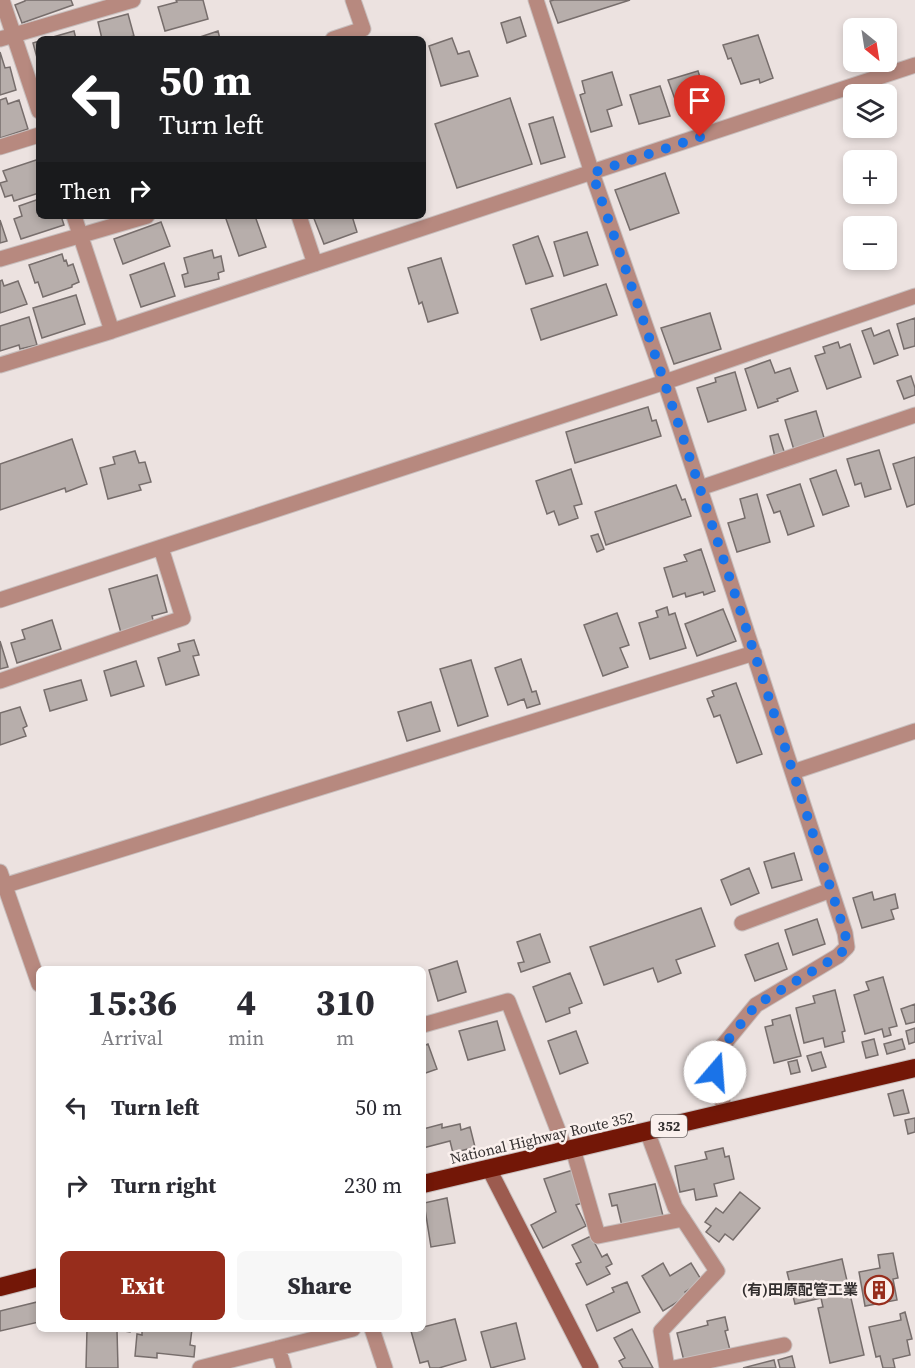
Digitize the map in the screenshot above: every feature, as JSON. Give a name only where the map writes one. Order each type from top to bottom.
[{"type":"highway","name":"National Highway Route 352","points":[[426,1183],[915,1068]]},
{"type":"highway","points":[[0,1287],[36,1278]]},
{"type":"street","points":[[2,0],[7,37],[36,104]]},
{"type":"street","points":[[7,37],[133,0]]},
{"type":"street","points":[[342,36],[363,29],[353,0]]},
{"type":"street","points":[[536,0],[592,173],[665,382],[845,933],[847,947],[838,956],[756,1005],[716,1055],[715,1072],[726,1112]]},
{"type":"street","points":[[0,365],[112,331],[915,65]]},
{"type":"street","points":[[0,147],[36,136]]},
{"type":"street","points":[[75,219],[112,331]]},
{"type":"street","points":[[0,259],[137,219]]},
{"type":"street","points":[[300,219],[315,264]]},
{"type":"street","points":[[0,600],[665,382],[915,296]]},
{"type":"street","points":[[700,488],[915,416]]},
{"type":"street","points":[[0,681],[183,618],[160,548]]},
{"type":"street","points":[[36,976],[1,881],[754,653]]},
{"type":"street","points":[[794,772],[915,731]]},
{"type":"street","points":[[742,923],[831,890]]},
{"type":"street","points":[[426,1024],[508,1001],[569,1150],[598,1236],[683,1219]]},
{"type":"street","points":[[647,1131],[675,1208],[717,1271],[661,1331],[668,1368]]},
{"type":"street","points":[[489,1169],[591,1368]]},
{"type":"street","points":[[200,1368],[341,1332]]},
{"type":"street","points":[[373,1332],[385,1368]]},
{"type":"street","points":[[674,1368],[784,1345]]},
{"type":"street","points":[[278,1348],[284,1368]]},
{"type":"building","points":[[25,0],[71,0],[73,5],[22,23],[15,5]]},
{"type":"building","points":[[176,0],[203,0],[208,19],[165,31],[158,7],[177,2]]},
{"type":"building","points":[[630,0],[558,23],[550,1]]},
{"type":"building","points":[[128,14],[134,36],[101,36],[98,22]]},
{"type":"building","points":[[520,17],[526,36],[507,43],[501,23]]},
{"type":"building","points":[[74,31],[75,36],[56,36]]},
{"type":"building","points":[[218,31],[219,36],[203,36]]},
{"type":"building","points":[[758,35],[773,78],[760,83],[759,79],[741,84],[731,58],[728,59],[723,45]]},
{"type":"building","points":[[452,38],[458,54],[469,51],[478,76],[441,86],[429,46]]},
{"type":"building","points":[[0,52],[5,68],[10,67],[16,90],[0,95]]},
{"type":"building","points":[[698,71],[709,105],[680,113],[668,80]]},
{"type":"building","points":[[612,72],[622,105],[607,110],[612,126],[591,132],[580,95],[585,93],[582,81]]},
{"type":"building","points":[[660,86],[670,116],[639,124],[630,95]]},
{"type":"building","points":[[6,98],[8,104],[19,100],[28,129],[0,138],[0,100]]},
{"type":"building","points":[[510,98],[532,164],[457,188],[435,124]]},
{"type":"building","points":[[553,117],[565,157],[541,164],[529,124]]},
{"type":"building","points":[[36,160],[36,194],[14,201],[12,195],[5,197],[0,183],[7,181],[3,171]]},
{"type":"building","points":[[665,173],[679,213],[630,230],[615,190]]},
{"type":"building","points":[[36,200],[36,219],[62,219],[64,225],[21,239],[14,219],[22,216],[19,206]]},
{"type":"building","points":[[226,219],[256,219],[266,247],[239,256]]},
{"type":"building","points":[[314,219],[353,219],[357,232],[324,244]]},
{"type":"building","points":[[0,220],[7,241],[0,243]]},
{"type":"building","points":[[161,222],[170,246],[123,264],[114,239]]},
{"type":"building","points":[[587,232],[598,265],[564,276],[554,242]]},
{"type":"building","points":[[538,236],[553,276],[526,284],[513,245]]},
{"type":"building","points":[[212,250],[214,258],[221,256],[224,271],[218,273],[219,279],[185,287],[182,275],[188,273],[184,258]]},
{"type":"building","points":[[62,254],[68,266],[73,264],[79,282],[72,287],[43,297],[29,265]]},
{"type":"building","points":[[441,258],[458,313],[428,322],[422,302],[419,304],[408,268]]},
{"type":"building","points":[[164,263],[175,296],[141,307],[130,275]]},
{"type":"building","points":[[2,280],[4,286],[18,281],[27,304],[0,313],[0,281]]},
{"type":"building","points":[[606,284],[617,315],[541,340],[531,309]]},
{"type":"building","points":[[76,295],[85,324],[42,338],[33,308]]},
{"type":"building","points":[[710,313],[721,349],[674,364],[661,328]]},
{"type":"building","points":[[29,317],[37,345],[20,349],[19,345],[0,351],[0,326]]},
{"type":"building","points":[[915,318],[915,346],[904,349],[897,324]]},
{"type":"building","points":[[871,328],[874,336],[889,330],[898,355],[874,364],[862,331]]},
{"type":"building","points":[[838,342],[840,348],[850,344],[861,377],[827,389],[815,356],[825,353],[823,347]]},
{"type":"building","points":[[770,360],[775,373],[790,368],[798,391],[758,408],[745,369]]},
{"type":"building","points":[[735,372],[746,410],[708,422],[697,388],[716,382],[715,378]]},
{"type":"building","points":[[911,376],[915,395],[904,399],[897,381]]},
{"type":"building","points":[[648,407],[652,421],[656,420],[661,436],[575,463],[566,432]]},
{"type":"building","points":[[816,411],[825,441],[794,450],[785,420]]},
{"type":"building","points":[[778,434],[785,454],[775,457],[770,436]]},
{"type":"building","points":[[72,439],[87,484],[66,492],[65,488],[0,510],[0,464]]},
{"type":"building","points":[[879,450],[891,489],[865,497],[861,483],[855,485],[847,459]]},
{"type":"building","points":[[135,451],[139,463],[145,462],[151,482],[139,485],[141,490],[108,499],[100,468],[115,464],[113,457]]},
{"type":"building","points":[[915,457],[915,504],[907,507],[893,464]]},
{"type":"building","points":[[571,469],[582,504],[574,506],[578,518],[559,525],[554,511],[547,514],[536,481]]},
{"type":"building","points":[[836,470],[849,506],[823,515],[810,479]]},
{"type":"building","points":[[800,484],[814,526],[788,535],[780,511],[774,513],[767,495]]},
{"type":"building","points":[[676,485],[682,500],[685,499],[691,516],[606,545],[595,512]]},
{"type":"building","points":[[757,494],[770,542],[737,552],[728,523],[745,518],[740,499]]},
{"type":"building","points":[[598,534],[604,549],[597,552],[591,536]]},
{"type":"building","points":[[701,549],[715,591],[704,595],[703,592],[686,597],[685,593],[673,597],[664,568],[687,561],[684,555]]},
{"type":"building","points":[[157,575],[167,612],[152,616],[154,624],[121,633],[109,589]]},
{"type":"building","points":[[667,607],[669,615],[675,613],[686,648],[650,659],[639,623],[658,617],[656,611]]},
{"type":"building","points":[[723,609],[736,641],[697,656],[685,624]]},
{"type":"building","points":[[617,613],[629,645],[620,648],[628,667],[603,676],[584,625]]},
{"type":"building","points":[[52,620],[61,649],[17,663],[11,643],[25,639],[22,630]]},
{"type":"building","points":[[194,640],[199,655],[193,656],[199,675],[166,685],[158,658],[180,651],[178,644]]},
{"type":"building","points":[[0,641],[8,667],[0,669]]},
{"type":"building","points":[[521,659],[532,692],[536,691],[540,704],[527,708],[524,699],[508,705],[495,668]]},
{"type":"building","points":[[471,660],[488,716],[458,726],[440,669]]},
{"type":"building","points":[[136,661],[144,686],[111,696],[104,671]]},
{"type":"building","points":[[81,680],[87,700],[50,711],[44,690]]},
{"type":"building","points":[[736,683],[762,754],[737,763],[720,715],[714,717],[707,699],[714,696],[712,691]]},
{"type":"building","points":[[431,702],[440,731],[407,741],[398,712]]},
{"type":"building","points":[[20,707],[27,726],[23,728],[26,736],[0,745],[0,713]]},
{"type":"building","points":[[794,853],[802,880],[772,888],[764,862]]},
{"type":"building","points":[[749,868],[759,893],[731,905],[721,880]]},
{"type":"building","points":[[872,892],[874,900],[895,894],[898,908],[891,910],[894,919],[862,928],[853,898]]},
{"type":"building","points":[[701,908],[715,946],[676,960],[681,973],[658,982],[653,968],[604,985],[590,947]]},
{"type":"building","points":[[817,919],[825,944],[793,955],[785,930]]},
{"type":"building","points":[[540,934],[550,962],[521,972],[518,963],[524,962],[517,942]]},
{"type":"building","points":[[778,943],[787,969],[755,981],[745,955]]},
{"type":"building","points":[[457,961],[466,992],[438,1001],[429,970]]},
{"type":"building","points":[[570,973],[582,1003],[569,1008],[570,1013],[546,1022],[533,987]]},
{"type":"building","points":[[883,977],[897,1026],[889,1028],[891,1035],[884,1037],[882,1029],[865,1034],[854,995],[869,990],[866,982]]},
{"type":"building","points":[[835,990],[845,1031],[842,1032],[844,1042],[825,1047],[823,1038],[804,1043],[796,1008],[815,1003],[813,996]]},
{"type":"building","points":[[915,1004],[915,1022],[906,1024],[901,1009]]},
{"type":"building","points":[[790,1015],[801,1056],[774,1063],[765,1027],[773,1025],[772,1020]]},
{"type":"building","points":[[497,1021],[505,1050],[468,1060],[459,1031]]},
{"type":"building","points":[[915,1028],[915,1042],[909,1044],[906,1031]]},
{"type":"building","points":[[576,1031],[588,1063],[560,1074],[548,1041]]},
{"type":"building","points":[[874,1039],[878,1055],[866,1058],[862,1042]]},
{"type":"building","points":[[902,1039],[905,1049],[887,1054],[884,1044]]},
{"type":"building","points":[[428,1044],[437,1069],[426,1073],[426,1045]]},
{"type":"building","points":[[821,1052],[826,1067],[812,1071],[807,1056]]},
{"type":"building","points":[[797,1060],[800,1072],[791,1074],[788,1062]]},
{"type":"building","points":[[903,1090],[909,1113],[894,1116],[888,1094]]},
{"type":"building","points":[[915,1118],[915,1132],[908,1134],[905,1120]]},
{"type":"building","points":[[442,1124],[442,1128],[460,1124],[461,1130],[470,1127],[475,1147],[453,1153],[450,1141],[426,1147],[426,1128]]},
{"type":"building","points":[[723,1148],[725,1157],[729,1156],[734,1179],[714,1184],[717,1196],[696,1200],[694,1189],[680,1192],[675,1166],[707,1159],[705,1152]]},
{"type":"building","points":[[573,1170],[582,1203],[576,1205],[586,1226],[543,1248],[531,1225],[556,1212],[544,1179]]},
{"type":"building","points":[[655,1184],[663,1216],[622,1226],[617,1205],[612,1206],[609,1194]]},
{"type":"building","points":[[740,1192],[760,1208],[733,1240],[725,1234],[719,1242],[706,1232],[711,1226],[705,1222],[716,1208],[723,1213]]},
{"type":"building","points":[[447,1198],[455,1243],[431,1247],[426,1203]]},
{"type":"building","points":[[591,1236],[602,1257],[607,1254],[612,1264],[606,1267],[610,1274],[587,1285],[576,1264],[581,1262],[572,1245]]},
{"type":"building","name":"(有)田原配管工業","points":[[893,1253],[898,1278],[893,1279],[897,1300],[865,1306],[859,1272],[880,1268],[878,1255]]},
{"type":"building","points":[[842,1259],[864,1355],[830,1363],[818,1308],[823,1307],[821,1298],[795,1304],[787,1272]]},
{"type":"building","points":[[663,1263],[670,1276],[691,1263],[702,1281],[685,1292],[687,1296],[663,1311],[642,1276]]},
{"type":"building","points":[[627,1282],[640,1312],[597,1331],[586,1305],[614,1292],[612,1288]]},
{"type":"building","points":[[36,1302],[36,1323],[0,1331],[0,1311]]},
{"type":"building","points":[[905,1312],[912,1339],[907,1340],[910,1355],[893,1359],[895,1368],[883,1368],[880,1356],[876,1357],[869,1327],[901,1320],[900,1314]]},
{"type":"building","points":[[725,1317],[728,1330],[725,1331],[730,1350],[684,1361],[677,1333],[708,1325],[707,1321]]},
{"type":"building","points":[[455,1319],[466,1360],[439,1368],[430,1368],[428,1361],[420,1363],[411,1332],[426,1332],[426,1326]]},
{"type":"building","points":[[516,1323],[525,1359],[491,1368],[481,1332]]},
{"type":"building","points":[[632,1329],[653,1368],[623,1368],[619,1361],[625,1358],[614,1338]]},
{"type":"building","points":[[87,1332],[117,1332],[118,1368],[86,1368]]},
{"type":"building","points":[[142,1332],[192,1332],[190,1345],[195,1346],[194,1357],[157,1353],[157,1358],[135,1356],[137,1334],[142,1335]]},
{"type":"building","points":[[792,1356],[795,1368],[780,1368],[778,1360]]},
{"type":"building","points":[[774,1360],[776,1368],[743,1368]]},
{"type":"place","name":"(有)田原配管工業","points":[[879,1290]]},
{"type":"route","points":[[700,137],[592,173],[665,382],[794,772],[845,933],[847,947],[838,956],[756,1005],[716,1055],[715,1072]]}]
